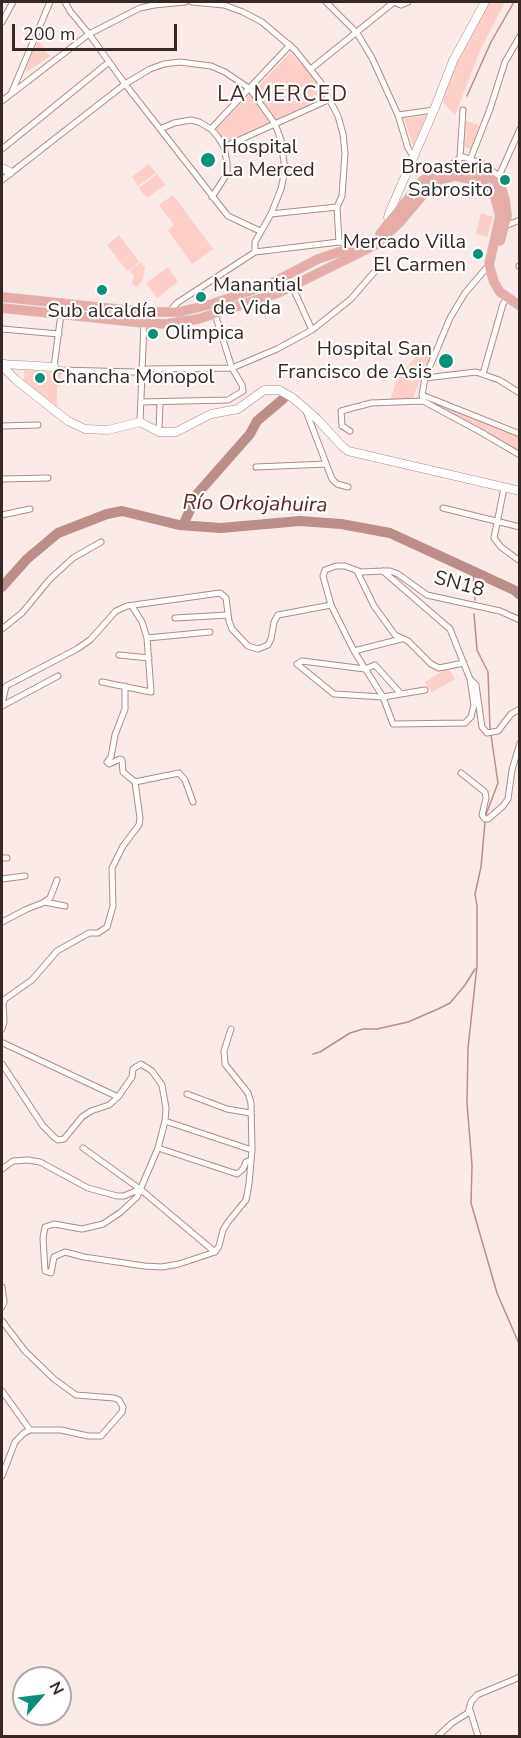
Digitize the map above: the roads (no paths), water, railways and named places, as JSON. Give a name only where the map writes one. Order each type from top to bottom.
[{"type":"main road","points":[[395,223],[388,217],[390,211],[453,61],[485,2]]},
{"type":"main road","points":[[2,168],[10,172]]},
{"type":"main road","points":[[395,223],[399,211],[422,181],[431,175],[446,169],[471,169],[494,182]]},
{"type":"main road","points":[[2,308],[144,323],[183,323],[278,293],[359,249],[385,238],[395,223],[427,190],[445,178],[463,176],[479,181],[494,182]]},
{"type":"main road","points":[[494,182],[494,194],[503,211],[495,260],[498,278],[507,298]]},
{"type":"main road","points":[[502,226],[489,264],[497,288],[519,306]]},
{"type":"main road","points":[[2,297],[168,313],[212,304],[270,284],[318,259],[359,249]]},
{"type":"main road","points":[[286,275],[292,286]]},
{"type":"main road","points":[[13,309],[14,298]]},
{"type":"main road","points":[[61,314],[62,304]]},
{"type":"main road","points":[[212,304],[215,314]]},
{"type":"main road","points":[[144,323],[145,312]]},
{"type":"main road","points":[[54,367],[3,364],[16,380],[77,426],[108,430],[140,422],[159,432],[176,432],[211,414],[238,409],[264,390],[271,389],[286,393],[317,419],[348,451],[519,491]]},
{"type":"street","points":[[2,22],[13,2]]},
{"type":"street","points":[[12,94],[50,2]]},
{"type":"street","points":[[65,2],[125,84],[228,216],[260,231]]},
{"type":"street","points":[[2,101],[89,34],[140,8],[154,4],[185,2]]},
{"type":"street","points":[[192,2],[224,5],[262,22],[290,45],[312,68],[330,99],[343,134],[345,153],[342,196],[337,207],[339,242]]},
{"type":"street","points":[[326,2],[357,33],[381,74],[413,156]]},
{"type":"street","points":[[312,68],[394,2],[401,5],[408,2]]},
{"type":"street","points":[[470,160],[505,62],[519,36]]},
{"type":"street","points":[[211,129],[290,45]]},
{"type":"street","points":[[2,149],[110,62]]},
{"type":"street","points":[[2,180],[125,84],[150,69],[180,62],[211,66],[250,89],[275,124],[283,147],[285,170],[281,189],[271,214],[255,242],[255,252]]},
{"type":"street","points":[[224,147],[330,99]]},
{"type":"street","points":[[398,115],[434,110]]},
{"type":"street","points":[[460,158],[463,110]]},
{"type":"street","points":[[160,129],[174,123],[191,120],[211,129],[224,147],[227,163],[227,174],[212,197]]},
{"type":"street","points":[[494,182],[519,129]]},
{"type":"street","points":[[446,169],[464,157],[483,165],[494,182]]},
{"type":"street","points":[[271,214],[337,207]]},
{"type":"street","points":[[502,226],[519,220]]},
{"type":"street","points":[[168,313],[177,303],[255,252],[339,242],[353,243],[359,249]]},
{"type":"street","points":[[61,314],[54,367],[59,370],[135,372],[232,368],[277,349],[312,330],[351,299],[382,263]]},
{"type":"street","points":[[422,398],[425,378],[450,318],[459,301],[489,264]]},
{"type":"street","points":[[292,286],[312,330]]},
{"type":"street","points":[[483,374],[503,304],[507,298]]},
{"type":"street","points":[[141,402],[228,400],[243,391],[232,368],[215,314]]},
{"type":"street","points":[[140,422],[144,323]]},
{"type":"street","points":[[2,329],[59,334]]},
{"type":"street","points":[[425,378],[467,373],[483,374],[499,380],[519,393]]},
{"type":"street","points":[[422,398],[519,455]]},
{"type":"street","points":[[350,431],[342,426],[341,411],[371,402],[422,398],[519,434]]},
{"type":"street","points":[[159,432],[160,402]]},
{"type":"street","points":[[305,410],[334,482],[348,487]]},
{"type":"street","points":[[2,426],[38,425]]},
{"type":"street","points":[[256,467],[326,464]]},
{"type":"street","points":[[2,479],[48,478]]},
{"type":"street","points":[[504,488],[494,534],[495,541],[519,561]]},
{"type":"street","points":[[443,508],[519,526]]},
{"type":"street","points":[[2,515],[30,509]]},
{"type":"street","points":[[2,629],[21,613],[50,579],[73,558],[101,542]]},
{"type":"street","name":"SN18","points":[[331,605],[323,576],[325,570],[330,567],[345,567],[357,571],[383,571],[398,574],[427,595],[500,611],[519,620]]},
{"type":"street","points":[[357,571],[374,606],[395,635],[408,641],[431,664],[439,668],[464,663]]},
{"type":"street","points":[[2,705],[3,691],[6,686],[77,649],[90,640],[116,611],[132,606],[220,593],[226,598],[232,629],[248,646],[258,649],[268,645],[278,615],[331,605],[354,651],[383,697],[393,724],[465,723],[471,717],[474,705],[470,679],[454,638],[445,622],[383,571]]},
{"type":"street","points":[[102,682],[151,692],[147,638],[142,621],[132,606]]},
{"type":"street","points":[[175,618],[228,615]]},
{"type":"street","points":[[147,638],[210,632]]},
{"type":"street","points":[[354,651],[401,639]]},
{"type":"street","points":[[119,656],[149,658]]},
{"type":"street","points":[[401,694],[378,666],[365,669],[302,661],[297,664],[334,694],[383,697],[401,694],[425,690]]},
{"type":"street","points":[[2,705],[58,675]]},
{"type":"street","points":[[470,679],[476,686],[482,727],[487,733],[496,732],[511,714],[519,710]]},
{"type":"street","points":[[125,686],[125,709],[115,735],[111,757],[107,762],[109,764],[122,760],[123,772],[135,782],[179,773],[185,780],[193,802]]},
{"type":"street","points":[[461,773],[485,792],[486,798],[482,811],[484,818],[488,819],[508,799],[519,743]]},
{"type":"street","points":[[118,1097],[2,1044],[3,1004],[5,999],[32,980],[57,951],[89,933],[98,933],[107,927],[113,906],[112,868],[140,818],[135,782]]},
{"type":"street","points":[[2,879],[25,876]]},
{"type":"street","points":[[2,922],[50,898],[57,880]]},
{"type":"street","points":[[43,903],[65,906]]},
{"type":"street","points":[[2,1064],[43,1126],[58,1140],[64,1139],[82,1117],[91,1111],[109,1105],[118,1097],[132,1077],[133,1069],[141,1064],[148,1068],[162,1085],[166,1108],[165,1121],[158,1148],[137,1197],[130,1205],[103,1224],[82,1229],[54,1224],[45,1227],[43,1238],[45,1271],[51,1273],[54,1257],[61,1253],[162,1267],[180,1264],[214,1252],[219,1246],[223,1230],[246,1200],[252,1150],[251,1103],[248,1093],[225,1064],[224,1051],[231,1029]]},
{"type":"street","points":[[187,1094],[227,1109],[250,1113]]},
{"type":"street","points":[[165,1121],[252,1150]]},
{"type":"street","points":[[84,1148],[140,1189],[214,1252]]},
{"type":"street","points":[[158,1148],[237,1174],[246,1162],[251,1160]]},
{"type":"street","points":[[2,1170],[13,1161],[28,1160],[40,1162],[88,1188],[117,1196],[124,1196],[140,1189]]},
{"type":"street","points":[[2,1287],[4,1302],[2,1307]]},
{"type":"street","points":[[2,1321],[25,1351],[76,1395],[114,1398],[119,1400],[123,1407],[122,1412],[102,1436],[88,1436],[61,1430],[30,1430],[24,1433],[15,1442],[2,1476]]},
{"type":"street","points":[[2,1391],[30,1430]]},
{"type":"street","points":[[478,1737],[470,1710],[471,1702],[477,1695],[519,1677]]},
{"type":"street","points":[[438,1737],[470,1710]]},
{"type":"waterway","points":[[467,96],[491,42],[514,2]]},
{"type":"waterway","points":[[183,525],[198,493],[250,434],[257,421],[283,399]]},
{"type":"waterway","name":"Río Orkojahuira","points":[[2,587],[27,559],[58,533],[107,514],[122,511],[179,525],[221,528],[300,521],[341,524],[390,533],[514,590],[520,595]]},
{"type":"waterway","points":[[473,571],[475,600]]},
{"type":"waterway","points":[[474,614],[477,650],[488,672],[490,730]]},
{"type":"waterway","points":[[485,817],[498,783],[491,735]]},
{"type":"waterway","points":[[485,822],[481,867],[475,894],[477,966],[468,1048],[467,1103],[472,1165],[471,1203],[497,1293],[520,1346]]},
{"type":"waterway","points":[[313,1054],[350,1033],[408,1022],[450,1003],[475,969]]},
{"type":"place","name":"Hospital La Merced","points":[[208,160]]},
{"type":"place","name":"Broasteria Sabrosito","points":[[505,180]]},
{"type":"place","name":"Mercado Villa El Carmen","points":[[478,254]]},
{"type":"place","name":"Sub alcaldía","points":[[102,290]]},
{"type":"place","name":"Manantial de Vida","points":[[201,297]]},
{"type":"place","name":"Olimpica","points":[[153,334]]},
{"type":"place","name":"Hospital San Francisco de Asis","points":[[446,361]]},
{"type":"place","name":"Chancha Monopol","points":[[40,378]]},
{"type":"district","name":"LA MERCED","points":[[283,96]]}]
